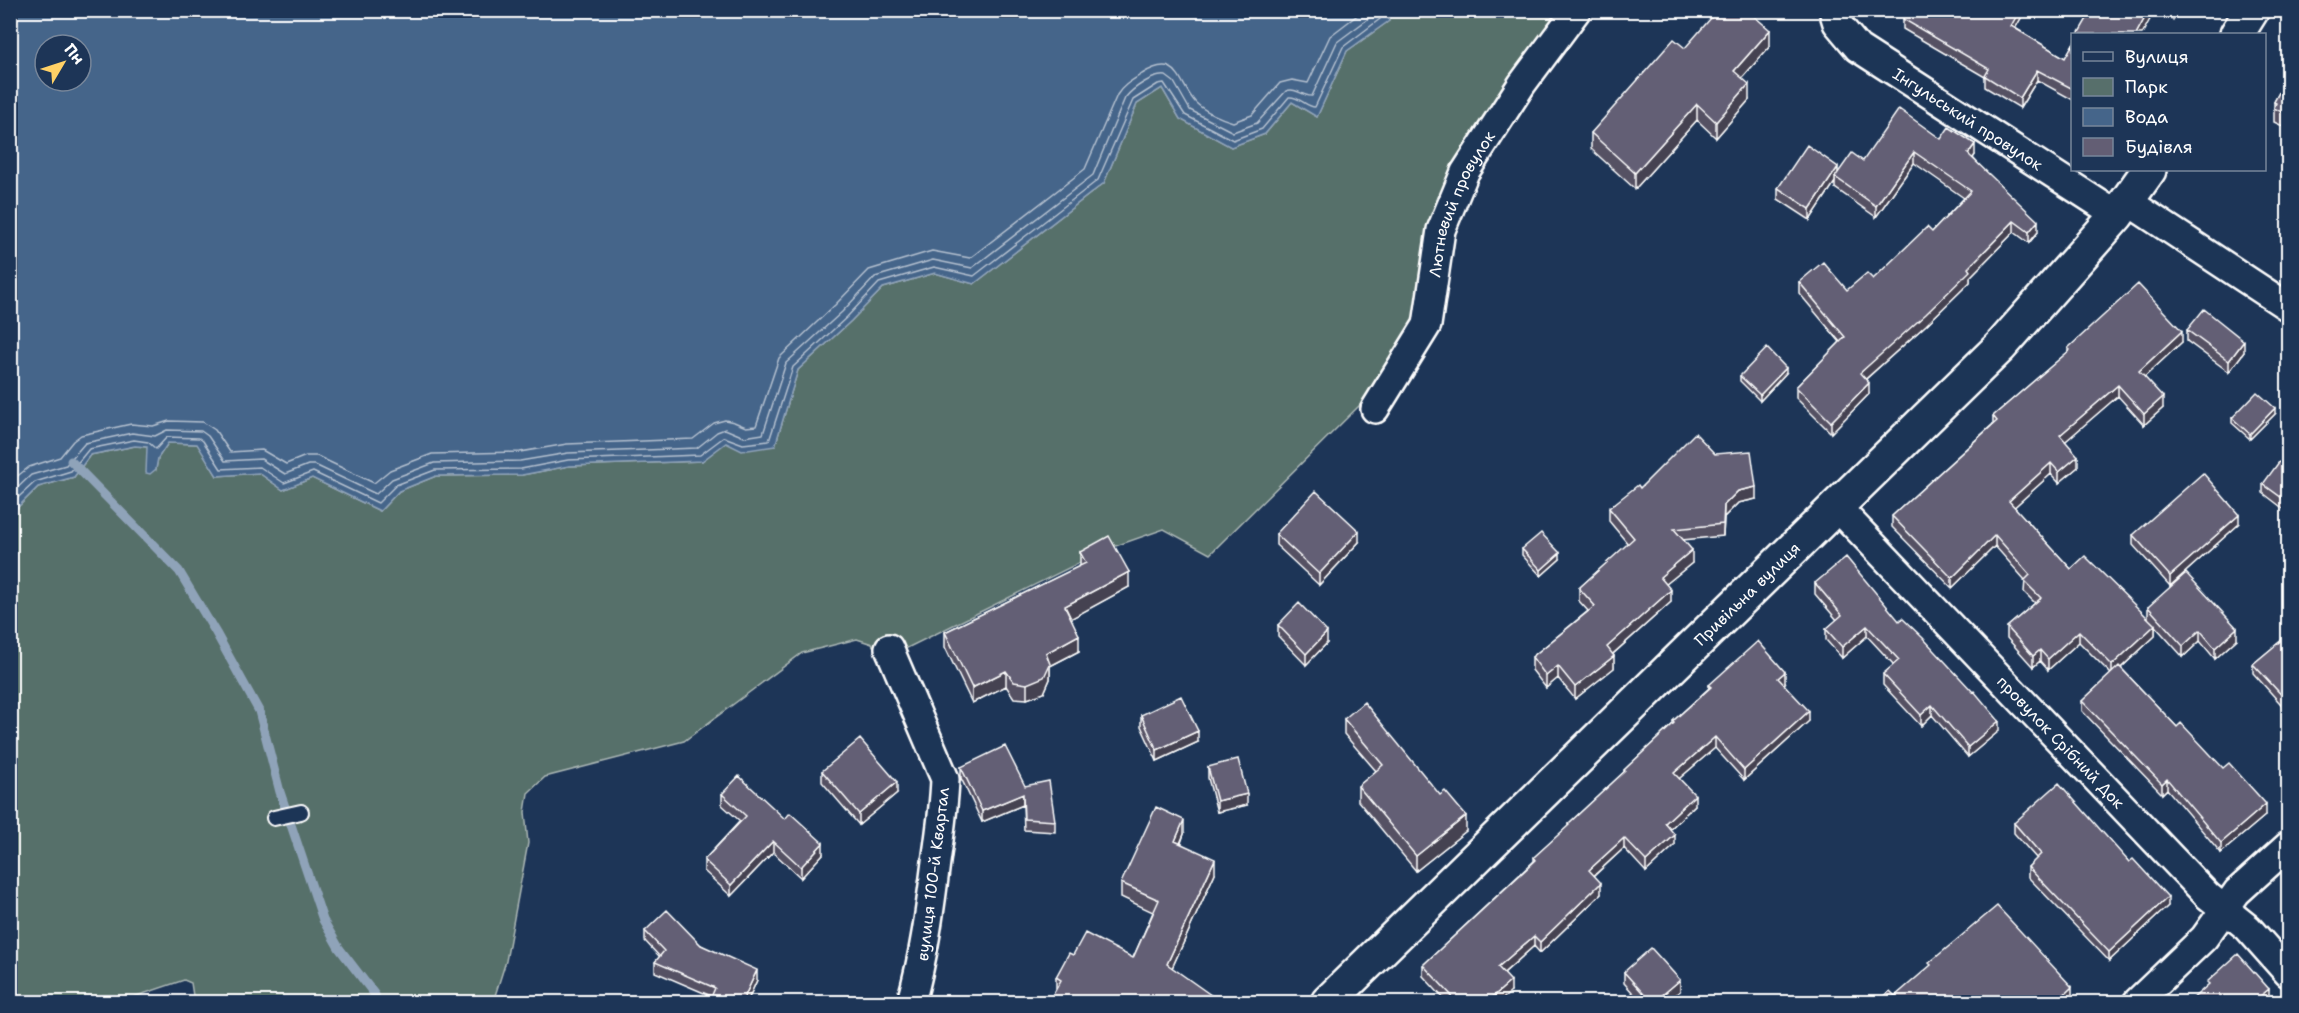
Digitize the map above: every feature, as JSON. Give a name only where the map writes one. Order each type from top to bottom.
[{"type":"street","name":"Лютневий провулок","points":[[1375,410],[1426,325],[1441,230],[1465,172],[1522,84],[1577,10]]},
{"type":"street","name":"Інгульський провулок","points":[[1833,10],[1837,23],[1858,48],[2289,307]]},
{"type":"street","points":[[2238,33],[2252,10]]},
{"type":"street","name":"Привільна вулиця","points":[[1328,1002],[2000,347],[2122,208],[2148,171]]},
{"type":"street","name":"провулок Срібний Док","points":[[1836,507],[2208,896],[2248,928],[2289,973]]},
{"type":"street","name":"вулиця 100-й Квартал","points":[[889,648],[945,779],[931,913],[920,971],[911,1002]]},
{"type":"street","points":[[2137,1002],[2204,938],[2237,892],[2289,846]]},
{"type":"street","points":[[887,1002],[892,999],[904,1002]]},
{"type":"lane","points":[[274,818],[301,812]]},
{"type":"green space","points":[[1386,11],[1587,11],[1475,166],[1378,420],[1361,404],[1210,554],[1164,529],[1107,549],[899,652],[879,655],[872,644],[857,639],[802,653],[684,741],[545,777],[528,793],[525,812],[528,843],[506,961],[493,1002],[194,1002],[191,983],[184,980],[119,1002],[11,1002],[11,514],[38,487],[74,477],[90,455],[135,446],[147,447],[156,469],[158,458],[168,443],[198,444],[217,476],[259,473],[283,490],[312,478],[380,511],[399,491],[436,476],[522,475],[569,466],[702,461],[726,442],[775,446],[798,370],[883,288],[935,273],[974,284],[1104,183],[1137,104],[1162,88],[1180,119],[1231,147],[1265,134],[1292,102],[1317,117],[1347,51],[1389,21]]},
{"type":"water","points":[[11,10],[1386,10],[1389,21],[1347,51],[1317,117],[1292,102],[1265,134],[1231,147],[1180,119],[1162,88],[1137,104],[1104,183],[974,284],[935,273],[883,288],[798,370],[775,446],[742,451],[726,443],[702,461],[569,466],[522,475],[436,476],[399,491],[380,511],[312,478],[283,490],[259,473],[217,476],[197,444],[168,443],[158,458],[156,469],[150,474],[146,473],[147,447],[135,446],[90,455],[74,477],[38,487],[11,514]]},
{"type":"building","points":[[1718,10],[1747,10],[1770,30],[1734,71],[1749,84],[1716,122],[1697,104],[1635,173],[1591,133],[1674,39],[1685,48]]},
{"type":"building","points":[[1908,10],[2020,10],[2011,26],[2065,58],[2071,48],[2071,88],[2037,70],[2020,98],[1985,76],[1989,69],[1903,19]]},
{"type":"building","points":[[2092,10],[2149,10],[2137,33],[2079,33]]},
{"type":"building","points":[[2289,74],[2289,116],[2274,108],[2276,103],[2274,102]]},
{"type":"building","points":[[1899,109],[1941,139],[1949,127],[1975,144],[1968,154],[2038,221],[2029,232],[2014,221],[1968,268],[1970,271],[1860,373],[1869,383],[1831,422],[1796,387],[1845,337],[1799,282],[1823,262],[1847,290],[1867,273],[1873,279],[1927,227],[1932,232],[1971,191],[1914,152],[1876,206],[1835,177],[1852,153],[1863,161]]},
{"type":"building","points":[[1807,145],[1838,167],[1810,209],[1778,188]]},
{"type":"building","points":[[2289,235],[2289,247],[2283,245]]},
{"type":"building","points":[[2138,284],[2182,331],[2139,371],[2163,397],[2144,414],[2118,385],[2060,435],[2078,456],[2059,472],[2051,463],[2009,501],[2071,569],[2085,556],[2155,625],[2112,665],[2079,631],[2048,659],[2040,650],[2033,656],[2007,627],[2041,598],[2024,581],[2030,575],[1995,535],[1952,578],[1892,516],[1997,421],[1993,416],[2070,350],[2068,348]]},
{"type":"building","points":[[2204,309],[2244,341],[2229,361],[2187,330]]},
{"type":"building","points":[[1767,348],[1786,368],[1760,395],[1740,376]]},
{"type":"building","points":[[2257,392],[2275,408],[2250,434],[2232,418]]},
{"type":"building","points":[[1695,433],[1715,454],[1751,451],[1756,487],[1738,491],[1724,505],[1723,524],[1674,529],[1692,550],[1660,577],[1671,590],[1607,647],[1614,656],[1575,687],[1558,666],[1546,676],[1532,657],[1595,606],[1579,588],[1634,538],[1609,508],[1638,485],[1640,488]]},
{"type":"building","points":[[2279,462],[2289,469],[2289,503],[2263,484]]},
{"type":"building","points":[[2203,473],[2239,515],[2170,576],[2133,535]]},
{"type":"building","points":[[1316,491],[1359,531],[1319,574],[1276,534]]},
{"type":"building","points":[[1541,533],[1560,553],[1541,570],[1522,549]]},
{"type":"building","points":[[1109,536],[1129,572],[1065,606],[1079,635],[1046,653],[1050,664],[1044,677],[1027,684],[1014,682],[1006,671],[972,688],[945,632],[1086,563],[1080,552]]},
{"type":"building","points":[[1846,557],[1899,621],[1902,618],[1923,638],[1974,691],[1999,721],[1968,747],[1932,705],[1921,715],[1883,674],[1899,660],[1867,626],[1842,647],[1826,629],[1842,615],[1815,583]]},
{"type":"building","points":[[2186,573],[2237,628],[2215,648],[2200,630],[2183,646],[2148,607]]},
{"type":"building","points":[[1299,603],[1327,632],[1306,654],[1278,625]]},
{"type":"building","points":[[2289,634],[2289,703],[2253,664]]},
{"type":"building","points":[[1758,641],[1785,672],[1778,678],[1809,711],[1744,770],[1715,737],[1674,773],[1695,795],[1665,823],[1675,835],[1646,861],[1624,838],[1589,870],[1601,883],[1540,942],[1534,936],[1498,967],[1511,981],[1487,1002],[1445,1002],[1452,996],[1423,965],[1536,860],[1534,857],[1625,771],[1674,723],[1673,721],[1711,687],[1709,685]]},
{"type":"building","points":[[2119,666],[2177,727],[2181,723],[2223,768],[2229,763],[2266,804],[2221,843],[2167,779],[2162,784],[2082,701]]},
{"type":"building","points":[[1181,696],[1198,731],[1157,750],[1141,715]]},
{"type":"building","points":[[1364,702],[1440,795],[1445,791],[1466,816],[1416,856],[1358,786],[1383,765],[1344,719]]},
{"type":"building","points":[[860,739],[897,782],[859,814],[822,771]]},
{"type":"building","points":[[1005,746],[1025,786],[1049,781],[1055,821],[1024,819],[1023,794],[982,811],[961,767]]},
{"type":"building","points":[[1238,759],[1247,794],[1217,801],[1208,767]]},
{"type":"building","points":[[739,776],[785,819],[790,813],[823,843],[801,867],[773,841],[731,885],[704,860],[746,816],[722,794]]},
{"type":"building","points":[[2059,783],[2129,862],[2133,859],[2168,897],[2109,952],[2028,867],[2041,854],[2014,823]]},
{"type":"building","points":[[1156,807],[1184,820],[1175,841],[1215,859],[1167,964],[1218,1000],[1216,1002],[1049,1002],[1061,980],[1056,977],[1069,953],[1073,955],[1085,933],[1133,958],[1159,900],[1121,883]]},
{"type":"building","points":[[1997,906],[2072,987],[2056,1002],[1878,1002],[1890,991],[1895,996],[1931,965],[1929,963]]},
{"type":"building","points":[[667,910],[701,945],[757,970],[742,1002],[709,1002],[715,988],[655,962],[664,951],[645,931]]},
{"type":"building","points":[[1651,948],[1680,980],[1654,1002],[1651,1002],[1624,972]]},
{"type":"building","points":[[2238,954],[2269,989],[2253,1002],[2189,1002],[2209,984],[2207,982]]},
{"type":"building","points":[[502,997],[522,1002],[501,1002]]},
{"type":"waterway","points":[[71,461],[179,571],[216,633],[259,711],[280,792],[323,920],[339,948],[375,995],[377,1002]]}]
